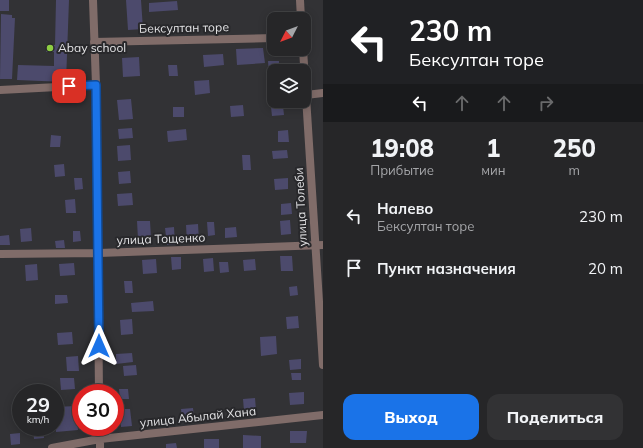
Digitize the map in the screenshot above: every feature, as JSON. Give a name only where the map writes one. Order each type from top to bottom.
[{"type":"street","points":[[92,0],[96,85],[99,384]]},
{"type":"street","points":[[300,0],[301,12]]},
{"type":"street","name":"Бексултан торе","points":[[94,42],[267,38]]},
{"type":"street","points":[[0,90],[96,85]]},
{"type":"street","points":[[311,94],[323,93]]},
{"type":"street","name":"улица Толеби","points":[[307,108],[319,245],[323,364]]},
{"type":"street","name":"улица Тощенко","points":[[0,254],[98,253],[319,245]]},
{"type":"street","name":"улица Абылай Хана","points":[[52,448],[100,439],[323,415]]},
{"type":"street","points":[[100,439],[100,448]]},
{"type":"building","points":[[0,0],[9,0],[9,11],[0,11]]},
{"type":"building","points":[[56,0],[69,0],[66,82],[17,80],[18,65],[54,66],[54,52],[46,52],[46,45],[55,45]]},
{"type":"building","points":[[126,0],[141,0],[143,29],[128,30]]},
{"type":"building","points":[[177,1],[178,10],[149,12],[149,3]]},
{"type":"building","points":[[1,14],[12,15],[12,18],[15,18],[12,79],[0,79]]},
{"type":"building","points":[[263,48],[265,63],[237,65],[236,49]]},
{"type":"building","points":[[223,54],[224,65],[204,67],[203,55]]},
{"type":"building","points":[[139,57],[140,76],[123,77],[122,58]]},
{"type":"building","points":[[268,61],[279,61],[279,64],[268,64]]},
{"type":"building","points":[[168,65],[177,65],[178,76],[169,76]]},
{"type":"building","points":[[209,80],[210,93],[195,95],[194,81]]},
{"type":"building","points":[[131,99],[133,119],[119,120],[117,100]]},
{"type":"building","points":[[243,105],[244,116],[231,117],[230,106]]},
{"type":"building","points":[[173,107],[184,107],[184,117],[173,117]]},
{"type":"building","points":[[271,108],[283,108],[284,115],[272,116]]},
{"type":"building","points":[[132,128],[133,138],[119,139],[118,129]]},
{"type":"building","points":[[186,129],[187,140],[168,142],[167,131]]},
{"type":"building","points":[[288,130],[289,142],[278,142],[278,131]]},
{"type":"building","points":[[51,135],[61,136],[60,147],[50,147]]},
{"type":"building","points":[[130,145],[131,160],[118,161],[117,146]]},
{"type":"building","points":[[287,150],[288,158],[273,159],[272,151]]},
{"type":"building","points":[[242,155],[250,155],[251,170],[243,170]]},
{"type":"building","points":[[64,164],[65,176],[55,177],[54,165]]},
{"type":"building","points":[[130,171],[131,183],[119,184],[118,172]]},
{"type":"building","points":[[74,178],[82,178],[83,189],[75,190]]},
{"type":"building","points":[[288,178],[288,189],[275,190],[274,179]]},
{"type":"building","points":[[132,193],[133,205],[118,206],[117,194]]},
{"type":"building","points":[[75,199],[76,213],[66,213],[65,200]]},
{"type":"building","points":[[291,203],[292,214],[281,215],[281,204]]},
{"type":"building","points":[[290,220],[291,234],[281,235],[280,221]]},
{"type":"building","points":[[137,221],[150,221],[151,238],[138,239]]},
{"type":"building","points":[[207,222],[214,222],[215,235],[208,236]]},
{"type":"building","points":[[198,224],[199,241],[187,242],[186,225]]},
{"type":"building","points":[[174,227],[175,245],[167,245],[165,228]]},
{"type":"building","points":[[236,227],[237,237],[225,238],[225,228]]},
{"type":"building","points":[[31,228],[32,241],[21,242],[20,229]]},
{"type":"building","points":[[73,231],[80,231],[81,241],[73,242]]},
{"type":"building","points":[[9,235],[10,245],[0,245],[0,236]]},
{"type":"building","points":[[64,240],[65,248],[56,248],[55,241]]},
{"type":"building","points":[[280,256],[292,256],[293,271],[281,271]]},
{"type":"building","points":[[171,257],[181,257],[181,269],[172,270]]},
{"type":"building","points":[[213,258],[214,271],[204,272],[203,259]]},
{"type":"building","points":[[156,259],[157,273],[143,274],[142,260]]},
{"type":"building","points":[[255,259],[256,270],[244,271],[243,260]]},
{"type":"building","points":[[219,262],[228,262],[229,272],[220,273]]},
{"type":"building","points":[[74,263],[75,275],[60,276],[59,264]]},
{"type":"building","points":[[37,264],[38,280],[26,281],[25,265]]},
{"type":"building","points":[[124,281],[132,281],[133,293],[125,293]]},
{"type":"building","points":[[297,286],[298,295],[290,296],[289,287]]},
{"type":"building","points":[[55,295],[67,295],[68,303],[55,304]]},
{"type":"building","points":[[153,301],[154,311],[132,312],[131,303]]},
{"type":"building","points":[[298,316],[299,328],[287,329],[286,317]]},
{"type":"building","points":[[132,319],[133,334],[121,335],[120,320]]},
{"type":"building","points":[[72,332],[73,344],[58,345],[57,333]]},
{"type":"building","points":[[276,336],[277,354],[261,356],[260,337]]},
{"type":"building","points":[[132,353],[133,362],[116,364],[116,354]]},
{"type":"building","points":[[78,356],[79,371],[67,371],[66,357]]},
{"type":"building","points":[[301,359],[301,369],[290,370],[289,360]]},
{"type":"building","points":[[136,365],[137,375],[124,376],[123,366]]},
{"type":"building","points":[[291,373],[301,373],[301,380],[292,380]]},
{"type":"building","points":[[60,378],[74,378],[75,384],[72,384],[72,389],[64,390],[64,384],[60,384]]},
{"type":"building","points":[[124,389],[128,389],[129,399],[124,399]]},
{"type":"building","points":[[304,392],[304,404],[290,405],[289,393]]},
{"type":"building","points":[[255,398],[256,410],[244,411],[243,399]]},
{"type":"building","points":[[72,406],[72,431],[64,431],[64,407]]},
{"type":"building","points":[[193,408],[194,418],[182,419],[181,409]]},
{"type":"building","points":[[124,409],[130,409],[132,426],[124,427]]},
{"type":"building","points":[[290,431],[307,431],[306,443],[290,443]]},
{"type":"building","points":[[10,434],[12,434],[12,436],[20,436],[20,444],[11,445]]},
{"type":"building","points":[[243,435],[261,436],[261,448],[243,448]]},
{"type":"building","points":[[34,436],[44,436],[44,438],[34,439]]},
{"type":"building","points":[[204,439],[219,439],[219,448],[204,448]]},
{"type":"building","points":[[176,443],[177,448],[166,448],[166,444]]},
{"type":"place","name":"Abay school","points":[[50,48]]},
{"type":"route","points":[[69,86],[96,85],[99,346]]}]
